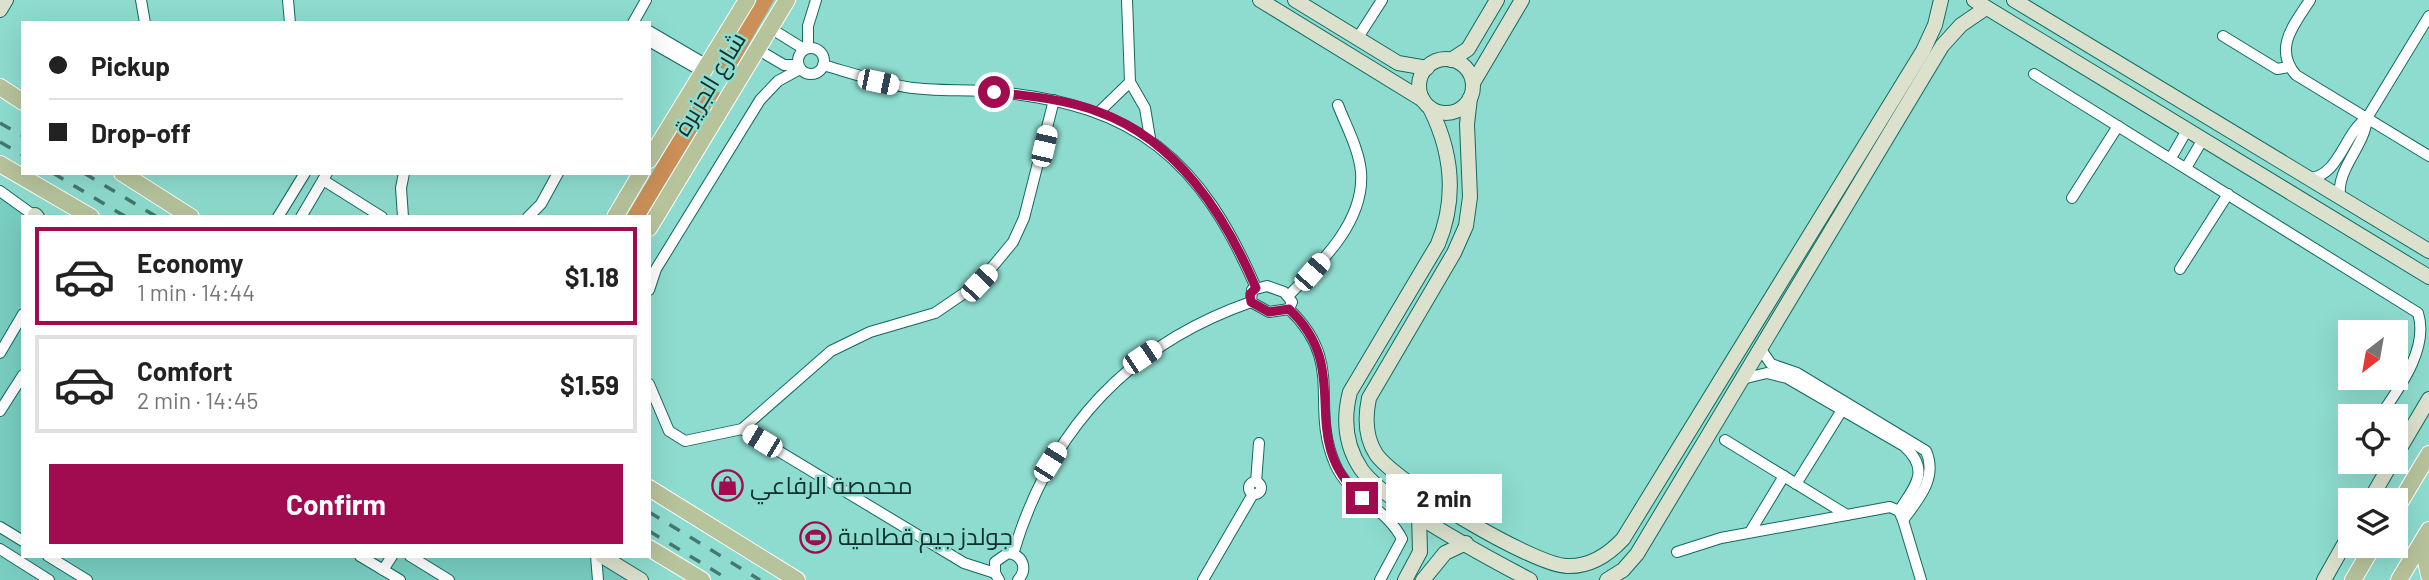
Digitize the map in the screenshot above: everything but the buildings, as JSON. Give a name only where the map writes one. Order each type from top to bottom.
[{"type":"main road","name":"شارع الجزيرة","points":[[651,157],[747,0]]},
{"type":"main road","name":"شارع الجزيرة","points":[[651,225],[787,0]]},
{"type":"main road","points":[[0,86],[21,101]]},
{"type":"main road","points":[[0,164],[88,215]]},
{"type":"main road","points":[[125,175],[188,215]]},
{"type":"main road","points":[[616,215],[640,175]]},
{"type":"main road","points":[[2408,489],[2429,454]]},
{"type":"main road","points":[[651,489],[797,580]]},
{"type":"main road","points":[[2425,536],[2429,578]]},
{"type":"main road","points":[[2399,580],[2425,536]]},
{"type":"main road","points":[[651,549],[702,580]]},
{"type":"main road","points":[[2353,580],[2366,558]]},
{"type":"street","points":[[0,10],[6,0]]},
{"type":"street","points":[[141,0],[145,21]]},
{"type":"street","points":[[288,0],[290,21]]},
{"type":"street","points":[[635,21],[646,0]]},
{"type":"street","points":[[799,67],[797,59],[806,48],[808,26],[816,0]]},
{"type":"street","points":[[1127,0],[1130,82],[1144,108],[1150,138]]},
{"type":"street","points":[[1260,0],[1439,112],[1457,111],[1470,98]]},
{"type":"street","points":[[1295,0],[1398,63],[1427,68]]},
{"type":"street","points":[[1357,38],[1382,0]]},
{"type":"street","points":[[1497,0],[1468,48],[1451,60],[1438,61],[1427,68],[1420,80],[1427,104],[1443,139],[1450,172],[1449,207],[1445,226],[1438,244],[1357,378],[1346,408],[1345,424],[1353,456],[1367,476],[1385,492],[1530,580]]},
{"type":"street","points":[[1522,0],[1472,83],[1466,124],[1470,197],[1466,226],[1454,253],[1375,385],[1366,412],[1368,433],[1376,453],[1396,474],[1540,561],[1570,566],[1585,564],[1612,550],[1623,539],[1926,45],[1935,25],[1941,0]]},
{"type":"street","points":[[2014,0],[2429,251]]},
{"type":"street","points":[[2310,0],[2287,38],[2284,48],[2289,67],[2296,75],[2429,156]]},
{"type":"street","points":[[1607,580],[1623,570],[1637,554],[1942,46],[1980,4],[2429,277]]},
{"type":"street","points":[[2309,178],[2328,171],[2354,129],[2367,118],[2429,16]]},
{"type":"street","points":[[770,28],[806,48],[819,50],[823,65]]},
{"type":"street","points":[[651,32],[705,68]]},
{"type":"street","points":[[2223,36],[2277,69],[2289,67]]},
{"type":"street","points":[[651,42],[686,57]]},
{"type":"street","points":[[757,49],[785,65],[799,67],[813,74],[823,65]]},
{"type":"street","points":[[1451,60],[1465,68],[1472,83]]},
{"type":"street","points":[[823,65],[908,88],[994,92],[1054,100],[1099,112],[1150,138],[1183,169],[1212,204],[1237,244],[1256,288]]},
{"type":"street","points":[[651,284],[656,269],[760,100],[778,81],[799,67]]},
{"type":"street","points":[[2034,74],[2418,313],[2425,323],[2426,348],[2388,404]]},
{"type":"street","points":[[2131,96],[2142,78]]},
{"type":"street","points":[[1099,112],[1130,82]]},
{"type":"street","points":[[651,389],[669,431],[685,442],[741,429],[831,351],[870,332],[935,313],[979,283],[1013,242],[1024,218],[1054,100]]},
{"type":"street","points":[[1289,296],[1334,245],[1352,216],[1360,194],[1358,158],[1338,105]]},
{"type":"street","points":[[2340,198],[2341,179],[2363,137],[2367,118]]},
{"type":"street","points":[[2071,198],[2118,126]]},
{"type":"street","points":[[2171,158],[2188,130]]},
{"type":"street","points":[[2186,168],[2203,139]]},
{"type":"street","points":[[279,215],[303,175]]},
{"type":"street","points":[[403,215],[401,188],[404,175]]},
{"type":"street","points":[[530,215],[541,204],[557,175]]},
{"type":"street","points":[[290,197],[304,212],[325,177],[379,215]]},
{"type":"street","points":[[0,191],[35,215]]},
{"type":"street","points":[[2180,270],[2228,194]]},
{"type":"street","points":[[1251,302],[1250,294],[1256,288],[1273,287],[1289,296],[1292,302],[1289,309]]},
{"type":"street","points":[[1013,554],[1022,522],[1050,462],[1093,404],[1142,357],[1201,321],[1251,302],[1269,312],[1289,309]]},
{"type":"street","points":[[1289,309],[1312,335],[1320,351],[1327,388],[1325,428],[1336,467],[1347,485],[1389,520],[1402,539],[1380,580]]},
{"type":"street","points":[[0,353],[21,317]]},
{"type":"street","points":[[1760,348],[1774,370],[1842,410],[1884,429]]},
{"type":"street","points":[[1742,379],[1774,370],[1797,373],[1884,429],[1914,455],[1919,466],[1917,482],[1901,515]]},
{"type":"street","points":[[0,411],[18,388]]},
{"type":"street","points":[[2408,435],[2429,399]]},
{"type":"street","points":[[1796,484],[1842,410]]},
{"type":"street","points":[[1698,417],[1713,426]]},
{"type":"street","points":[[741,429],[964,563],[997,577],[998,558],[1013,554]]},
{"type":"street","points":[[1725,440],[1847,514]]},
{"type":"street","points":[[1203,580],[1253,494],[1248,488],[1256,482],[1259,443]]},
{"type":"street","points":[[1385,492],[1396,474]]},
{"type":"street","points":[[1750,533],[1784,476]]},
{"type":"street","points":[[1677,552],[1698,543],[1891,507],[1901,515],[1921,580]]},
{"type":"street","points":[[1405,580],[1420,552],[1419,514]]},
{"type":"street","points":[[0,527],[21,540]]},
{"type":"street","points":[[1423,580],[1445,553],[1466,543]]},
{"type":"street","points":[[1502,564],[1513,546]]},
{"type":"street","points":[[0,549],[49,580]]},
{"type":"street","points":[[1013,554],[1024,564],[1023,574],[1018,580]]},
{"type":"street","points":[[2323,580],[2338,554]]},
{"type":"street","points":[[51,558],[87,580]]},
{"type":"street","points":[[363,558],[400,580]]},
{"type":"street","points":[[383,570],[391,558]]},
{"type":"street","points":[[413,558],[449,580]]},
{"type":"street","points":[[596,558],[598,580]]},
{"type":"street","points":[[606,558],[640,580]]},
{"type":"shaded area","points":[[757,0],[774,0],[732,74],[716,65]]},
{"type":"shaded area","points":[[705,84],[720,93],[646,215],[627,215]]},
{"type":"shaded area","points":[[0,196],[32,215],[21,215],[21,558],[595,558],[630,580],[0,580]]},
{"type":"railway","points":[[0,123],[21,135]]},
{"type":"railway","points":[[0,142],[21,154]]},
{"type":"railway","points":[[56,175],[123,215]]},
{"type":"railway","points":[[87,175],[154,215]]},
{"type":"railway","points":[[651,513],[760,580]]},
{"type":"railway","points":[[651,532],[729,580]]},
{"type":"place","name":"محمصة الرفاعي","points":[[727,486]]},
{"type":"place","name":"جولدز جيم قطامية","points":[[815,537]]},
{"type":"route","points":[[994,92],[1054,100],[1099,112],[1150,138],[1183,169],[1212,204],[1237,244],[1256,288],[1250,294],[1251,302],[1269,312],[1289,309],[1312,335],[1324,368],[1327,388],[1325,428],[1329,448],[1347,485],[1362,498]]}]
